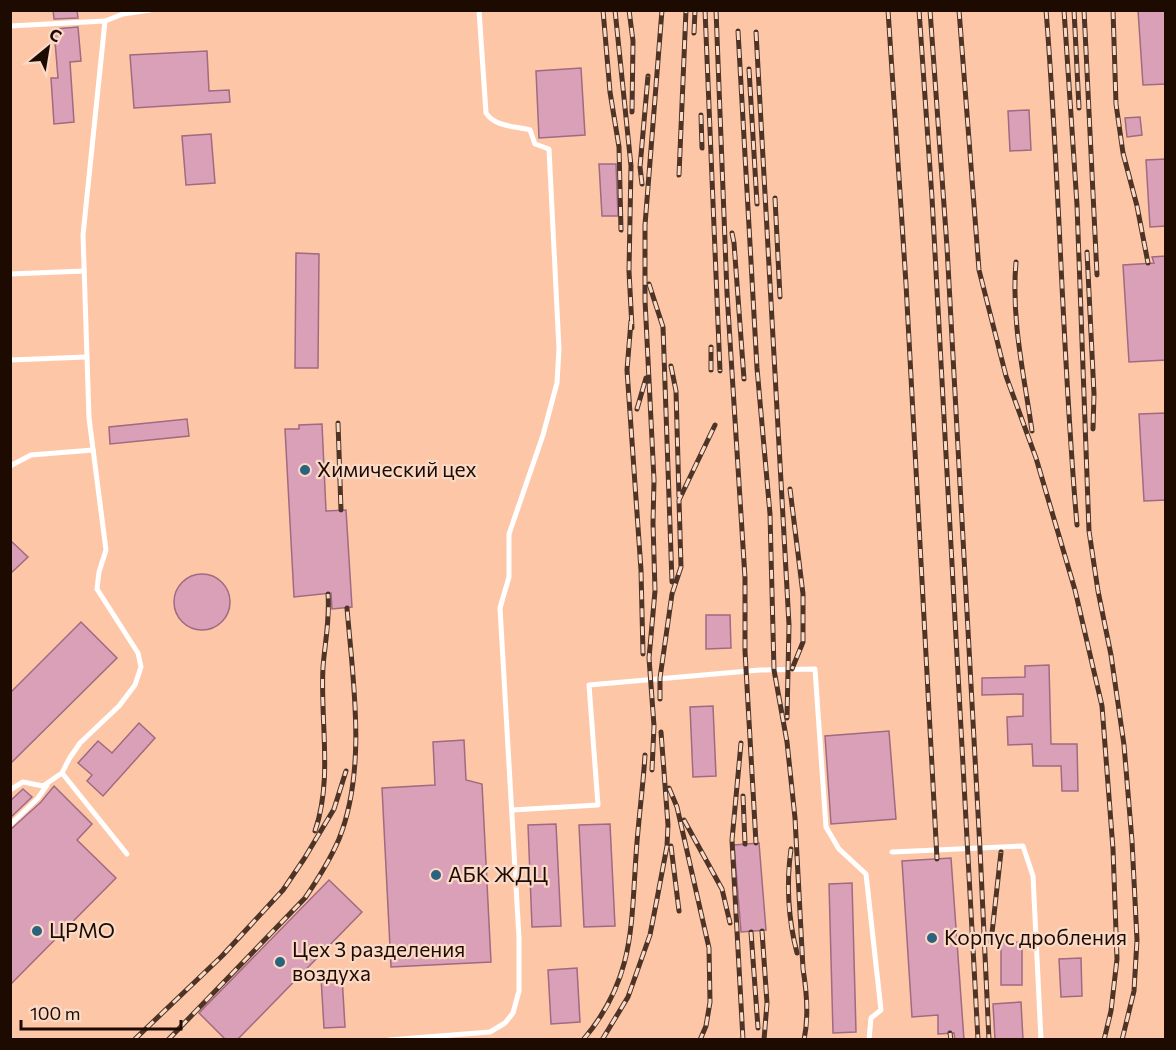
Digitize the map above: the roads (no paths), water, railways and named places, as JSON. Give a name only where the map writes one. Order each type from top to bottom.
[{"type":"lane","points":[[10,26],[105,21],[123,14],[150,10]]},
{"type":"lane","points":[[389,1040],[490,1032],[505,1023],[513,1013],[519,991],[512,810],[500,608],[509,577],[509,534],[543,435],[557,383],[559,349],[549,149],[535,144],[530,130],[500,124],[490,119],[486,113],[479,10]]},
{"type":"lane","points":[[10,790],[24,782],[43,786],[62,773],[80,743],[119,706],[135,685],[141,667],[138,653],[97,589],[99,572],[106,550],[93,450],[86,357],[83,235],[105,21]]},
{"type":"lane","points":[[10,274],[84,271]]},
{"type":"lane","points":[[10,360],[86,357]]},
{"type":"lane","points":[[10,466],[31,455],[93,450]]},
{"type":"lane","points":[[512,810],[598,805],[588,685],[760,670],[814,669],[826,827],[839,849],[866,874],[870,900],[880,1010],[871,1018],[869,1040]]},
{"type":"lane","points":[[62,773],[127,854]]},
{"type":"lane","points":[[10,825],[38,798],[50,781]]},
{"type":"lane","points":[[892,852],[1023,846],[1033,876],[1041,1040]]},
{"type":"railway","points":[[603,10],[610,92],[619,147],[621,230]]},
{"type":"railway","points":[[615,10],[631,166],[629,271],[632,328]]},
{"type":"railway","points":[[629,10],[633,41],[632,112]]},
{"type":"railway","points":[[652,770],[654,726],[649,658],[655,591],[654,480],[645,300],[645,225],[662,10]]},
{"type":"railway","points":[[679,175],[686,10]]},
{"type":"railway","points":[[694,33],[695,10]]},
{"type":"railway","points":[[705,10],[720,371]]},
{"type":"railway","points":[[716,10],[727,293],[745,578],[745,651],[756,843]]},
{"type":"railway","points":[[888,10],[906,284],[937,859]]},
{"type":"railway","points":[[919,10],[932,198],[978,1040]]},
{"type":"railway","points":[[930,10],[947,247],[989,1040]]},
{"type":"railway","points":[[959,10],[979,270],[1006,376],[1036,458],[1075,590],[1102,706],[1113,849],[1117,959],[1111,1011],[1104,1040]]},
{"type":"railway","points":[[1046,10],[1077,525]]},
{"type":"railway","points":[[1064,10],[1077,205],[1089,531],[1124,745],[1132,841],[1137,940],[1134,991],[1122,1040]]},
{"type":"railway","points":[[1074,10],[1079,108]]},
{"type":"railway","points":[[1084,10],[1097,275]]},
{"type":"railway","points":[[1113,10],[1116,104],[1123,153],[1137,206],[1148,263]]},
{"type":"railway","points":[[738,31],[757,368],[770,514],[774,670],[787,742],[795,818],[807,1004],[804,1040]]},
{"type":"railway","points":[[756,32],[789,625],[787,718]]},
{"type":"railway","points":[[749,69],[757,204]]},
{"type":"railway","points":[[642,184],[640,167],[648,76]]},
{"type":"railway","points":[[701,115],[702,148]]},
{"type":"railway","points":[[775,198],[780,297]]},
{"type":"railway","points":[[732,233],[744,379]]},
{"type":"railway","points":[[1087,252],[1094,394],[1093,429]]},
{"type":"railway","points":[[1016,262],[1015,305],[1032,431]]},
{"type":"railway","points":[[649,284],[663,327],[672,582]]},
{"type":"railway","points":[[631,321],[627,370],[641,570],[643,654]]},
{"type":"railway","points":[[711,347],[711,370]]},
{"type":"railway","points":[[671,366],[676,391],[679,497]]},
{"type":"railway","points":[[637,409],[646,378]]},
{"type":"railway","points":[[338,423],[341,510]]},
{"type":"railway","points":[[660,699],[660,678],[672,594],[681,567],[679,500],[715,425]]},
{"type":"railway","points":[[790,489],[803,594],[803,642],[792,669]]},
{"type":"railway","points":[[315,831],[325,770],[323,667],[328,621],[328,594]]},
{"type":"railway","points":[[168,1040],[305,898],[324,869],[339,839],[348,812],[355,754],[356,725],[347,608]]},
{"type":"railway","points":[[602,1040],[628,997],[650,935],[657,899],[667,846],[668,825],[661,732]]},
{"type":"railway","points":[[741,743],[732,840],[743,1040]]},
{"type":"railway","points":[[583,1040],[600,1018],[612,996],[627,953],[633,907],[645,755]]},
{"type":"railway","points":[[134,1040],[222,956],[283,890],[334,809],[346,771]]},
{"type":"railway","points":[[669,788],[677,807],[709,948],[710,1002],[706,1026],[700,1040]]},
{"type":"railway","points":[[743,796],[745,844]]},
{"type":"railway","points":[[684,820],[722,889],[730,923]]},
{"type":"railway","points":[[671,846],[679,911]]},
{"type":"railway","points":[[791,849],[789,901],[797,953]]},
{"type":"railway","points":[[991,942],[1001,852]]},
{"type":"railway","points":[[762,931],[767,1003],[764,1040]]},
{"type":"railway","points":[[751,932],[758,1028]]},
{"type":"railway","points":[[950,1033],[951,1040]]},
{"type":"place","name":"Химический цех","points":[[305,470]]},
{"type":"place","name":"АБК ЖДЦ","points":[[436,875]]},
{"type":"place","name":"ЦРМО","points":[[37,931]]},
{"type":"place","name":"Корпус дробления","points":[[932,938]]},
{"type":"place","name":"Цех 3 разделения воздуха","points":[[280,962]]}]
